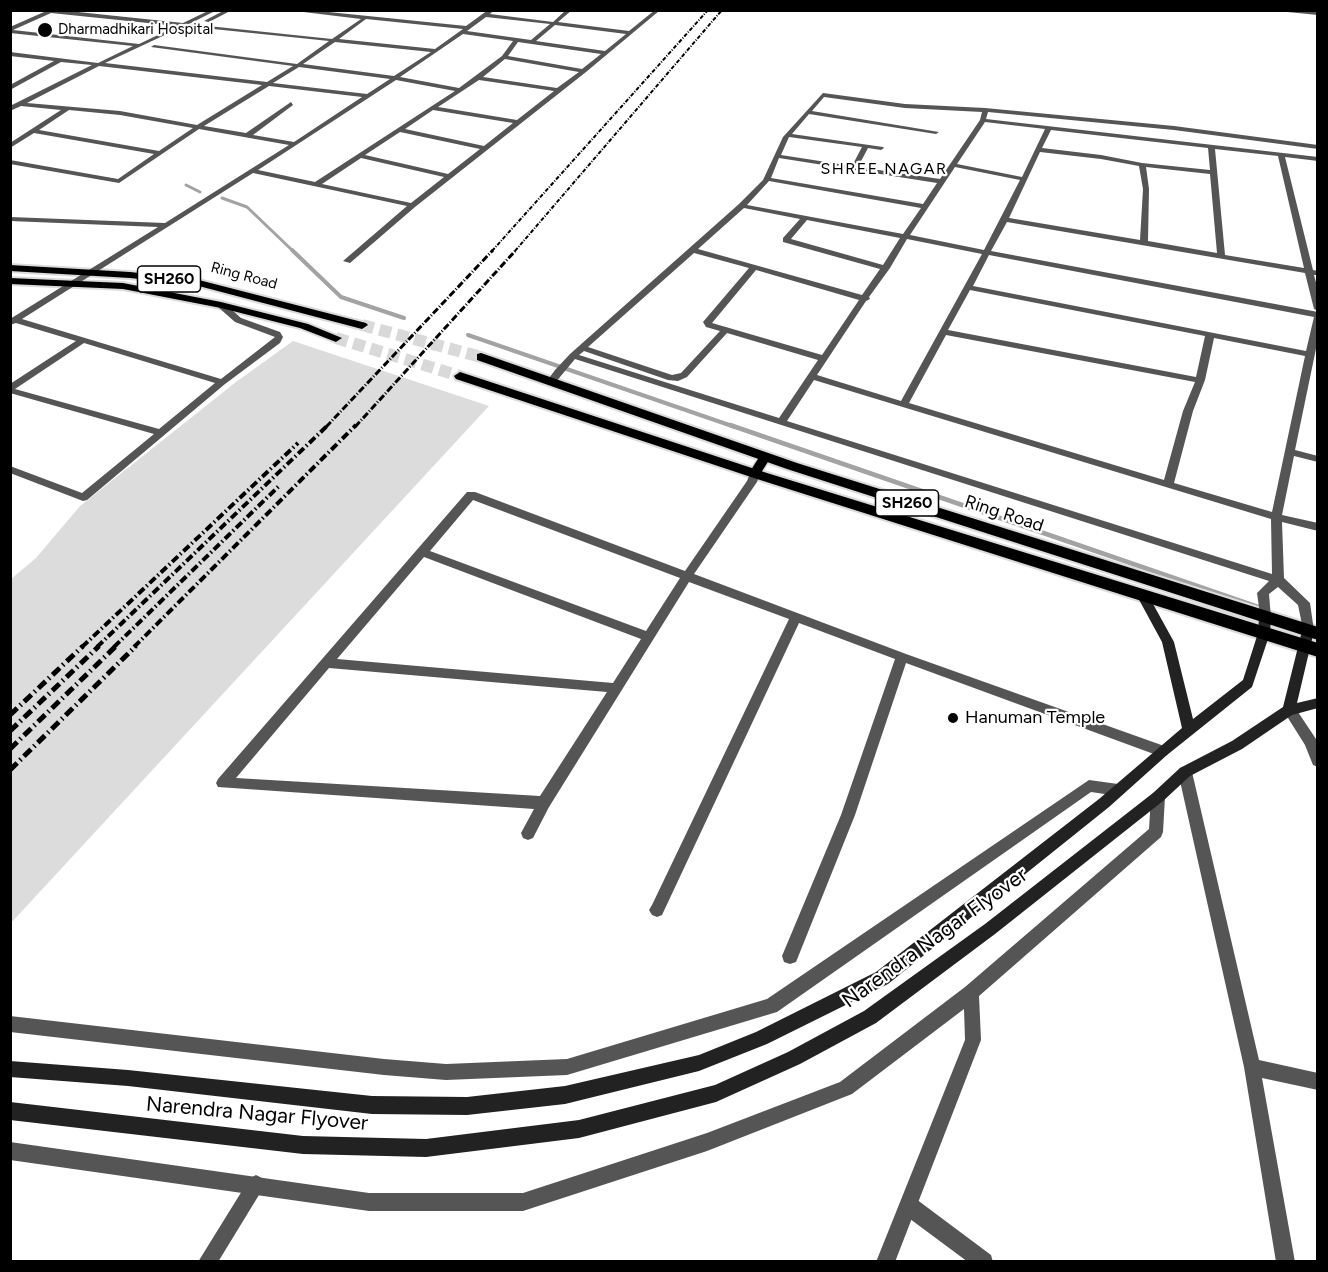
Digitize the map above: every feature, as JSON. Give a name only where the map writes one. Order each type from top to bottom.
[{"type":"highway","name":"Ring Road","points":[[10,268],[195,282],[363,325]]},
{"type":"highway","name":"Ring Road","points":[[10,281],[123,286],[221,304],[304,326],[336,338]]},
{"type":"highway","name":"Ring Road","points":[[481,357],[510,367],[555,376],[765,457],[1312,641]]},
{"type":"highway","name":"Ring Road","points":[[460,376],[754,474],[1143,596],[1264,626]]},
{"type":"main road","points":[[754,474],[765,457]]},
{"type":"main road","points":[[1143,596],[1168,642],[1189,730]]},
{"type":"main road","name":"Narendra Nagar Flyover","points":[[10,1069],[128,1078],[372,1105],[467,1106],[566,1095],[699,1063],[760,1038],[882,978],[1104,803],[1162,751],[1248,683],[1264,626]]},
{"type":"main road","points":[[1289,711],[1312,641]]},
{"type":"main road","name":"Narendra Nagar Flyover","points":[[10,1111],[303,1145],[426,1148],[579,1129],[716,1093],[794,1058],[870,1017],[990,928],[1158,797],[1185,772],[1237,745],[1289,711],[1317,703]]},
{"type":"street","points":[[40,10],[436,51]]},
{"type":"street","points":[[10,109],[215,10]]},
{"type":"street","points":[[133,57],[230,10]]},
{"type":"street","points":[[289,10],[465,30],[606,53]]},
{"type":"street","points":[[532,42],[570,10]]},
{"type":"street","points":[[347,261],[412,205],[657,11],[654,10]]},
{"type":"street","points":[[1278,10],[1317,15]]},
{"type":"street","points":[[10,30],[50,11]]},
{"type":"street","points":[[13,321],[295,144],[436,51],[489,12],[556,24],[630,33]]},
{"type":"street","points":[[10,162],[119,181],[198,127],[299,65],[365,18]]},
{"type":"street","points":[[10,30],[140,45]]},
{"type":"street","points":[[317,184],[478,78],[504,57],[517,39]]},
{"type":"street","points":[[154,47],[396,78],[460,90]]},
{"type":"street","points":[[10,54],[368,96]]},
{"type":"street","points":[[10,60],[19,55]]},
{"type":"street","points":[[504,57],[584,70]]},
{"type":"street","points":[[10,88],[60,60]]},
{"type":"street","points":[[111,66],[123,61]]},
{"type":"street","points":[[478,78],[558,90]]},
{"type":"street","points":[[555,376],[583,348],[742,206],[767,179],[788,135],[823,95],[905,106],[985,110],[1174,128],[1317,147]]},
{"type":"street","points":[[19,104],[120,113],[295,144]]},
{"type":"street","points":[[248,135],[291,104]]},
{"type":"street","points":[[10,146],[68,108]]},
{"type":"street","points":[[432,108],[518,122]]},
{"type":"street","points":[[782,421],[943,182],[983,120],[985,110]]},
{"type":"street","points":[[808,112],[936,132]]},
{"type":"street","points":[[983,120],[1317,159]]},
{"type":"street","points":[[904,404],[1005,219],[1049,128]]},
{"type":"street","points":[[400,130],[485,148]]},
{"type":"street","points":[[33,131],[159,153]]},
{"type":"street","points":[[788,135],[881,148]]},
{"type":"street","points":[[854,168],[866,146]]},
{"type":"street","points":[[1211,146],[1221,256]]},
{"type":"street","points":[[1038,150],[1101,157],[1142,165],[1214,172]]},
{"type":"street","points":[[1281,154],[1313,272],[1317,309]]},
{"type":"street","points":[[360,156],[449,176]]},
{"type":"street","points":[[777,156],[943,182]]},
{"type":"street","points":[[953,165],[1024,179]]},
{"type":"street","points":[[1142,165],[1146,189],[1143,243]]},
{"type":"street","points":[[253,171],[412,205]]},
{"type":"street","points":[[767,179],[926,207]]},
{"type":"street","points":[[742,206],[1317,315],[1276,517],[1278,580]]},
{"type":"street","points":[[805,218],[786,240],[886,268]]},
{"type":"street","points":[[10,219],[168,225]]},
{"type":"street","points":[[1005,219],[1313,272]]},
{"type":"street","points":[[693,250],[866,299]]},
{"type":"street","points":[[754,267],[707,322],[709,325],[825,359]]},
{"type":"street","points":[[967,287],[1310,354]]},
{"type":"street","points":[[10,469],[83,497],[222,382],[277,341],[279,337],[277,334],[238,320],[221,304]]},
{"type":"street","points":[[13,321],[222,382]]},
{"type":"street","points":[[583,348],[671,378],[678,378],[684,375],[725,330]]},
{"type":"street","points":[[943,332],[1200,380]]},
{"type":"street","points":[[1168,485],[1188,411],[1200,380],[1210,334]]},
{"type":"street","points":[[10,389],[82,340]]},
{"type":"street","points":[[572,358],[782,421],[1278,580],[1304,603],[1312,641]]},
{"type":"street","points":[[813,376],[1168,485],[1317,527]]},
{"type":"street","points":[[10,389],[161,433]]},
{"type":"street","points":[[1290,452],[1317,459]]},
{"type":"street","points":[[528,833],[544,802],[687,576],[752,482],[754,474]]},
{"type":"street","points":[[544,802],[223,783],[471,495],[902,657],[1162,751]]},
{"type":"street","points":[[422,552],[649,637]]},
{"type":"street","points":[[1264,626],[1263,593],[1278,580]]},
{"type":"street","points":[[657,910],[796,617]]},
{"type":"street","points":[[790,956],[848,815],[902,657]]},
{"type":"street","points":[[327,663],[616,688]]},
{"type":"street","points":[[1289,711],[1311,742],[1317,761]]},
{"type":"street","points":[[1185,772],[1251,1068],[1286,1262]]},
{"type":"street","points":[[10,1024],[384,1067],[446,1072],[567,1068],[771,1006],[1089,786],[1118,790]]},
{"type":"street","points":[[10,1151],[256,1184],[369,1202],[523,1202],[706,1142],[846,1088],[971,993],[1156,832],[1158,797]]},
{"type":"street","points":[[885,1262],[973,1040],[971,993]]},
{"type":"street","points":[[1251,1068],[1317,1082]]},
{"type":"street","points":[[207,1262],[256,1184]]},
{"type":"street","points":[[909,1206],[984,1262]]},
{"type":"shaded area","points":[[293,341],[489,406],[11,923],[11,579],[36,558],[80,506],[236,382]]},
{"type":"waterway","points":[[186,185],[200,192]]},
{"type":"waterway","points":[[222,198],[247,207],[293,251]]},
{"type":"waterway","points":[[292,250],[341,297],[404,318]]},
{"type":"waterway","points":[[468,335],[735,427]]},
{"type":"waterway","points":[[730,425],[1261,608]]},
{"type":"tunnel","points":[[362,325],[481,357]]},
{"type":"tunnel","points":[[336,338],[460,376]]},
{"type":"railway","points":[[492,251],[708,10]]},
{"type":"railway","points":[[515,251],[722,10]]},
{"type":"railway","points":[[327,426],[493,250]]},
{"type":"railway","points":[[355,427],[516,250]]},
{"type":"railway","points":[[134,647],[356,425]]},
{"type":"railway","points":[[97,647],[327,426]]},
{"type":"railway","points":[[82,647],[298,443]]},
{"type":"railway","points":[[114,647],[279,486]]},
{"type":"railway","points":[[10,715],[83,646]]},
{"type":"railway","points":[[10,731],[99,646]]},
{"type":"railway","points":[[10,749],[116,646]]},
{"type":"railway","points":[[10,770],[136,646]]},
{"type":"place","name":"Dharmadhikari Hospital","points":[[45,30]]},
{"type":"place","name":"Hanuman Temple","points":[[953,718]]},
{"type":"district","name":"SHREE NAGAR","points":[[884,169]]}]
